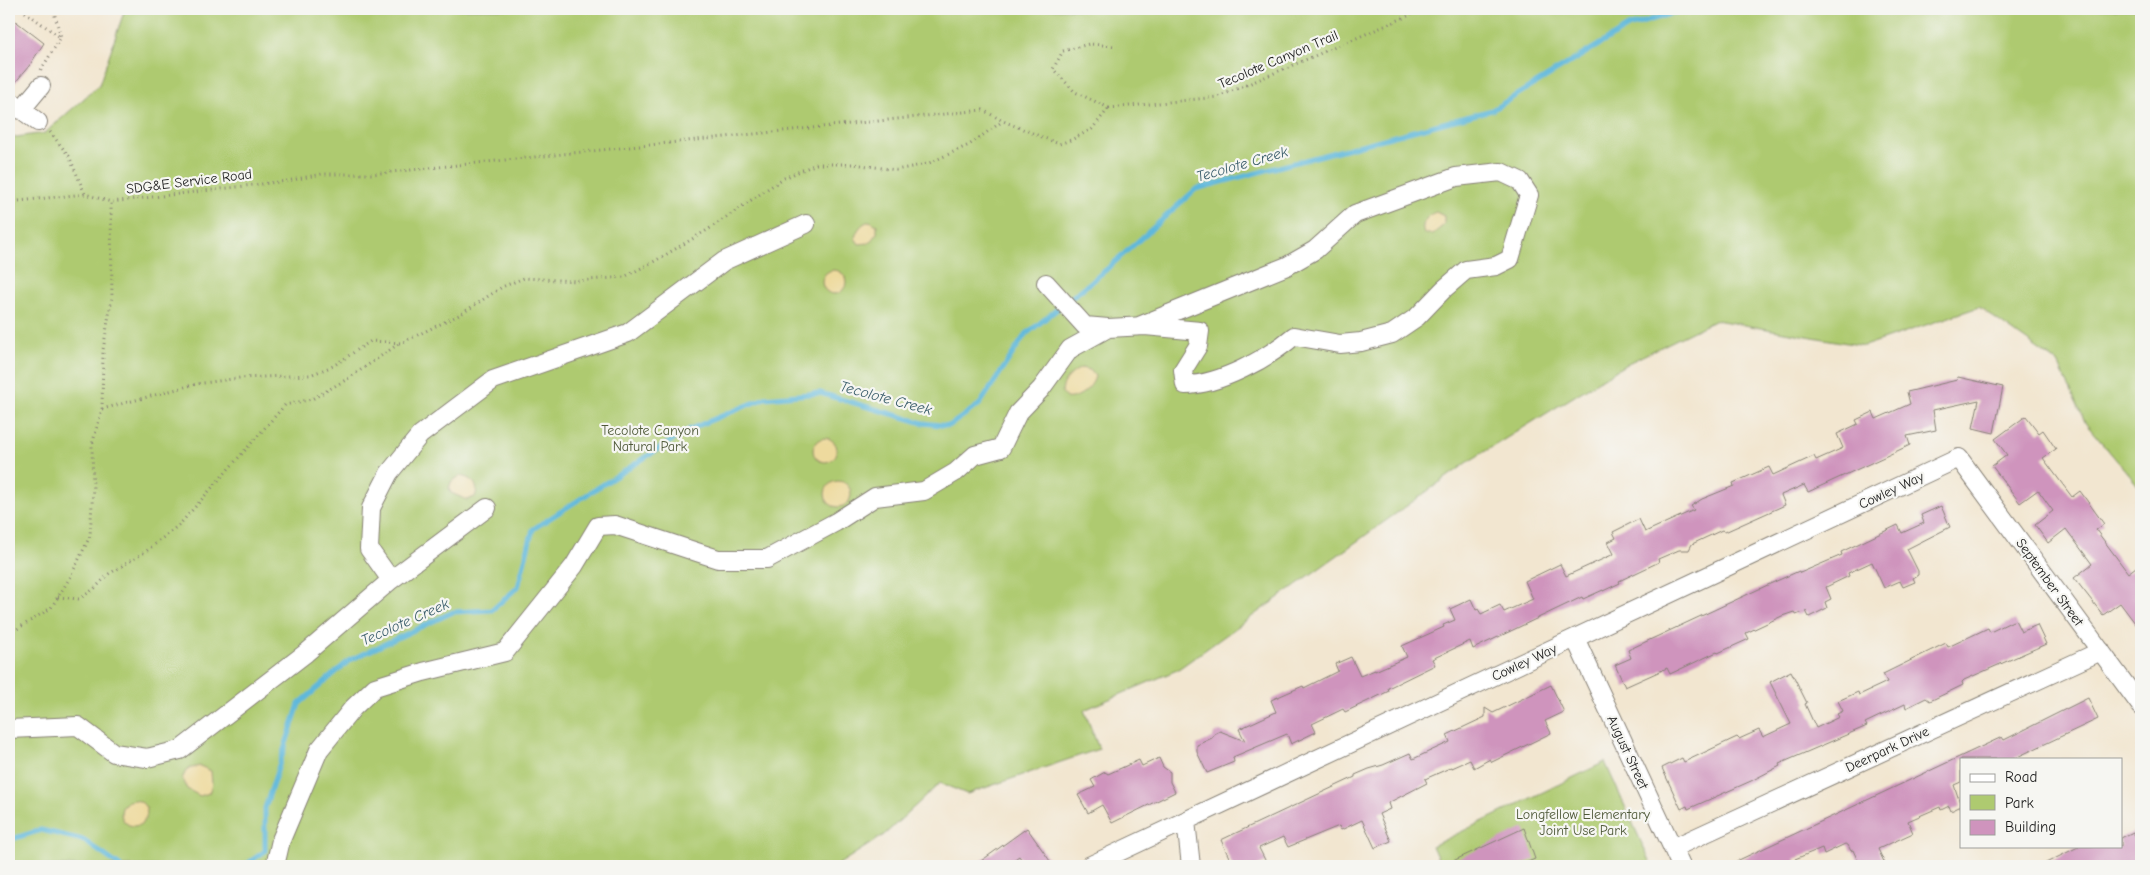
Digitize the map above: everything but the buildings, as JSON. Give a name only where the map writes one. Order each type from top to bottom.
[{"type":"street","points":[[38,122],[15,105],[41,86]]},
{"type":"street","points":[[1052,289],[1085,326],[1108,328],[1139,326],[1200,332],[1198,346],[1183,370],[1185,385],[1199,385],[1226,375],[1275,352],[1294,336],[1340,344],[1361,342],[1392,334],[1417,317],[1444,289],[1466,270],[1496,266],[1510,259],[1529,195],[1520,181],[1501,172],[1456,177],[1355,214],[1315,250],[1287,266],[1139,326]]},
{"type":"street","points":[[391,580],[369,549],[371,508],[388,473],[420,435],[494,380],[628,333],[724,261],[806,224]]},
{"type":"street","points":[[275,866],[281,840],[319,750],[353,708],[375,687],[423,672],[505,652],[574,566],[598,526],[615,524],[718,560],[767,560],[836,522],[875,496],[924,491],[956,472],[975,456],[1001,448],[1018,413],[1041,389],[1070,349],[1108,328]]},
{"type":"street","name":"Cowley Way","points":[[1089,866],[1959,458]]},
{"type":"street","name":"September Street","points":[[1959,458],[2141,706]]},
{"type":"street","points":[[9,729],[78,726],[114,753],[147,758],[180,750],[306,653],[391,580],[487,508]]},
{"type":"street","name":"August Street","points":[[1575,638],[1681,866]]},
{"type":"street","name":"Deerpark Drive","points":[[1673,848],[2101,651]]},
{"type":"street","points":[[1186,821],[1191,866]]},
{"type":"path","points":[[21,9],[61,37]]},
{"type":"path","points":[[41,86],[41,68],[61,37],[53,9]]},
{"type":"path","name":"Tecolote Canyon Trail","points":[[1109,108],[1218,97],[1408,16],[1419,9]]},
{"type":"path","points":[[1109,108],[1075,92],[1053,69],[1063,51],[1089,44],[1114,46]]},
{"type":"path","name":"SDG&E Service Road","points":[[9,202],[85,194],[112,202],[287,181],[322,174],[372,174],[984,110],[1004,121],[1059,144],[1092,129],[1109,108]]},
{"type":"path","points":[[58,597],[79,599],[94,589],[109,574],[139,556],[180,524],[285,405],[312,399],[349,378],[401,343],[461,314],[502,287],[524,278],[576,281],[624,277],[655,261],[709,228],[782,179],[816,164],[854,164],[896,170],[927,164],[969,145],[1004,121]]},
{"type":"path","points":[[38,122],[48,130],[69,156],[85,194]]},
{"type":"path","points":[[9,634],[50,608],[71,576],[90,536],[93,488],[92,445],[102,409],[103,350],[112,297],[112,202]]},
{"type":"path","points":[[102,409],[196,384],[240,378],[310,375],[333,366],[371,342],[401,343]]},
{"type":"green space","name":"Tecolote Canyon Natural Park","points":[[125,9],[2141,9],[2141,489],[2086,424],[2058,363],[1979,307],[1864,346],[1716,320],[1628,363],[1471,460],[1177,670],[1084,710],[1099,749],[967,794],[940,783],[884,835],[836,866],[9,866],[9,138],[45,133],[99,85]]},
{"type":"green space","name":"Longfellow Elementary Joint Use Park","points":[[1605,762],[1652,866],[1441,866],[1432,846]]},
{"type":"sand","points":[[1436,212],[1444,216],[1444,225],[1433,234],[1424,234],[1425,220]]},
{"type":"sand","points":[[870,221],[877,225],[877,233],[869,243],[859,244],[855,238],[857,232],[862,225]]},
{"type":"sand","points":[[834,270],[839,271],[845,277],[845,287],[839,293],[834,294],[829,293],[823,287],[822,282],[823,277],[829,271]]},
{"type":"sand","points":[[1081,368],[1090,370],[1095,376],[1094,380],[1080,395],[1066,398],[1062,393],[1065,381]]},
{"type":"sand","points":[[825,438],[834,441],[837,450],[834,459],[825,462],[816,459],[813,450],[816,441]]},
{"type":"sand","points":[[460,476],[468,478],[474,483],[476,486],[475,497],[467,500],[451,493],[449,489],[451,482]]},
{"type":"sand","points":[[838,481],[847,485],[851,494],[847,503],[838,507],[829,503],[825,494],[829,485]]},
{"type":"sand","points":[[200,766],[211,771],[212,784],[209,793],[200,796],[187,789],[182,779],[187,769]]},
{"type":"sand","points":[[134,800],[144,803],[147,813],[144,823],[134,826],[124,823],[121,813],[124,803]]},
{"type":"waterway","name":"Tecolote Creek","points":[[244,866],[265,851],[265,808],[299,704],[350,660],[453,612],[492,610],[518,587],[533,529],[690,429],[765,398],[820,393],[923,423],[949,426],[980,404],[1025,335],[1107,269],[1196,189],[1492,110],[1628,27],[1686,9]]},
{"type":"waterway","name":"Tecolote Creek","points":[[9,840],[41,830],[83,840],[120,866]]}]
